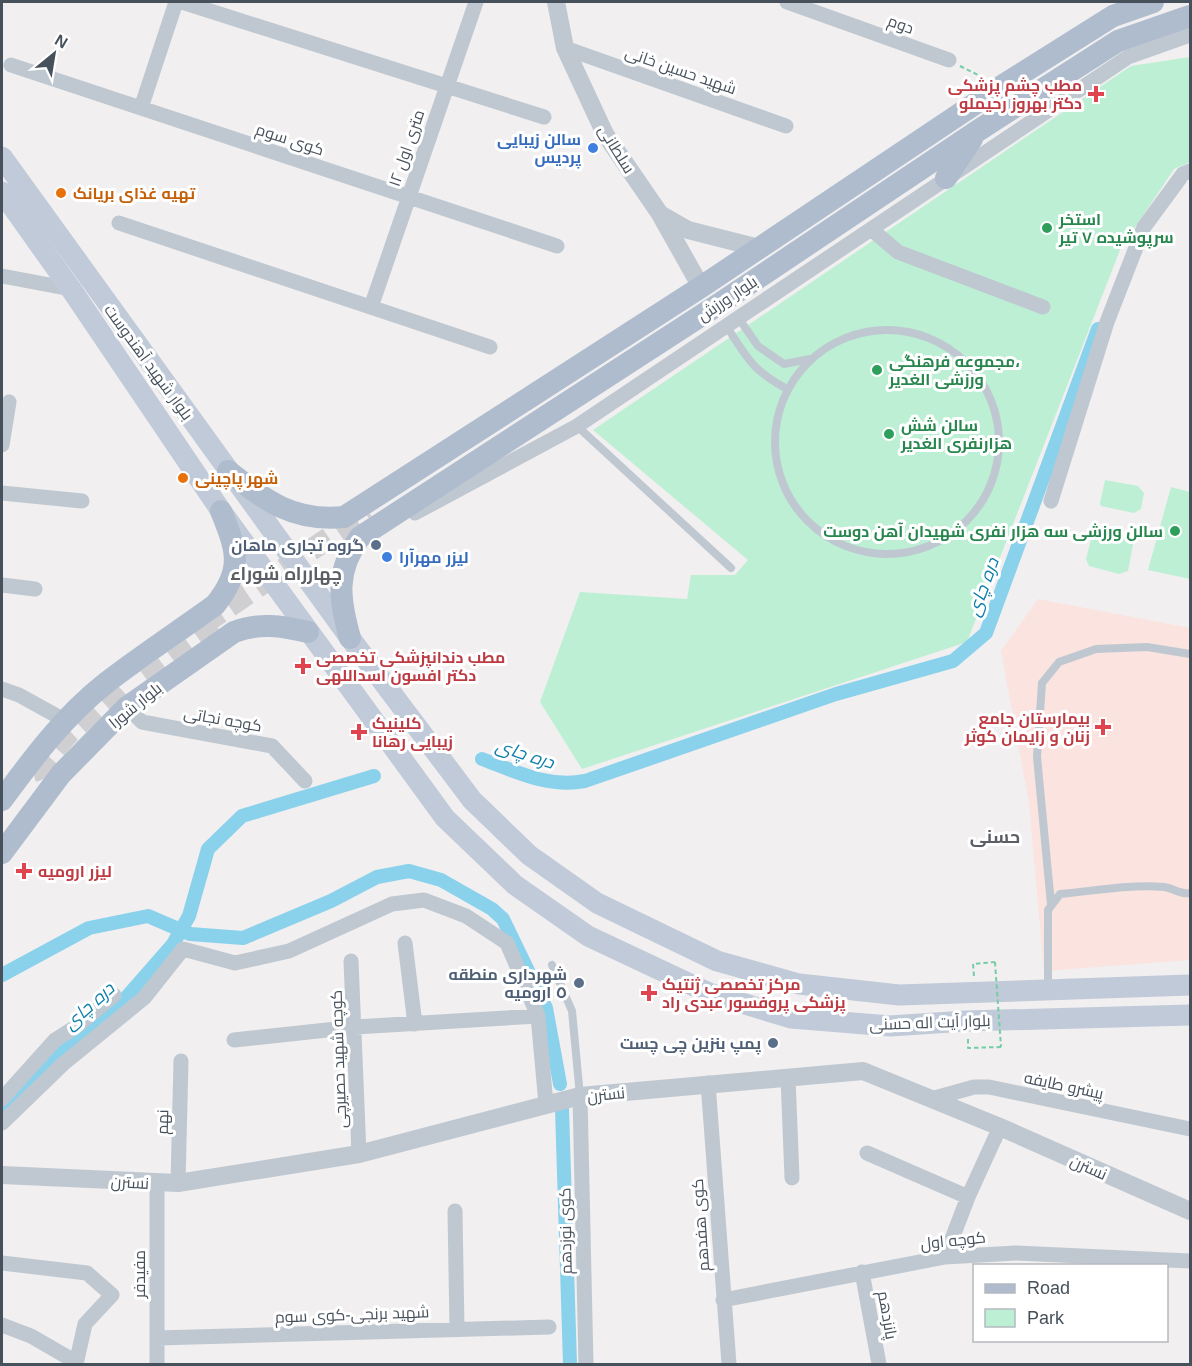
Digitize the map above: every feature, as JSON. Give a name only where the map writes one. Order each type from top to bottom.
[{"type":"main road","name":"بلوار ورزش","points":[[344,517],[701,287],[1000,87],[1110,9],[1153,2]]},
{"type":"main road","name":"بلوار ورزش","points":[[350,638],[342,612],[342,573],[348,554],[360,537],[724,313],[979,130],[1118,41],[1191,16]]},
{"type":"main road","points":[[946,178],[979,130]]},
{"type":"main road","name":"بلوار شهید آهندوست","points":[[2,157],[297,566]]},
{"type":"main road","name":"بلوار شهید آهندوست","points":[[2,192],[273,584]]},
{"type":"main road","points":[[228,471],[270,502],[288,511],[325,519],[344,517]]},
{"type":"main road","name":"بلوار شورا","points":[[2,800],[38,751],[105,684],[215,605],[226,591],[237,558],[234,542],[221,511]]},
{"type":"main road","points":[[344,517],[340,523],[342,534],[352,538],[360,537]]},
{"type":"main road","points":[[256,561],[280,544]]},
{"type":"main road","name":"بلوار آیت اله حسنی","points":[[297,566],[472,800],[529,855],[597,903],[717,962],[799,984],[899,995],[1183,985]]},
{"type":"main road","name":"بلوار آیت اله حسنی","points":[[273,584],[445,818],[515,885],[588,936],[709,993],[791,1018],[890,1026],[966,1021],[1184,1016]]},
{"type":"main road","points":[[290,606],[314,589]]},
{"type":"main road","points":[[215,605],[223,605],[235,612],[238,619],[234,632]]},
{"type":"main road","name":"بلوار شورا","points":[[2,853],[61,774],[127,707],[234,632],[250,626],[269,624],[309,632]]},
{"type":"main road","points":[[1183,985],[1184,1016]]},
{"type":"street","points":[[141,108],[176,2]]},
{"type":"street","points":[[182,2],[544,117]]},
{"type":"street","name":"۱۲ متری اول","points":[[371,307],[476,2]]},
{"type":"street","name":"سلطانی","points":[[556,2],[565,48],[605,135],[660,214],[701,287]]},
{"type":"street","name":"دوم","points":[[794,3],[949,60]]},
{"type":"street","points":[[385,520],[396,523],[577,426],[724,313],[871,229],[1128,57],[1191,35]]},
{"type":"street","name":"شهید حسین خانی","points":[[565,48],[786,126]]},
{"type":"street","name":"کوی سوم","points":[[11,65],[557,246]]},
{"type":"street","points":[[1051,501],[1107,322],[1144,226],[1183,174],[1191,171]]},
{"type":"street","points":[[660,214],[688,230],[759,248]]},
{"type":"street","points":[[119,223],[490,347]]},
{"type":"street","points":[[871,229],[898,252],[1042,307]]},
{"type":"street","points":[[2,276],[71,289]]},
{"type":"street","points":[[2,445],[9,402]]},
{"type":"street","points":[[2,493],[82,501]]},
{"type":"street","points":[[2,585],[34,589]]},
{"type":"street","points":[[2,689],[66,721]]},
{"type":"street","name":"کوچه نجاتی","points":[[127,707],[142,722],[272,746],[305,781]]},
{"type":"street","points":[[2,1123],[63,1064],[144,998],[183,949],[235,963],[289,951],[392,904],[424,900],[466,916],[507,943],[538,1016],[546,1104]]},
{"type":"street","points":[[405,943],[415,1024]]},
{"type":"street","name":"کوچه شهید حصیرچی","points":[[351,961],[359,1154]]},
{"type":"street","points":[[2,1099],[55,1040],[77,1026],[114,995]]},
{"type":"street","points":[[234,1040],[355,1027],[538,1016]]},
{"type":"street","name":"نهم","points":[[178,1183],[181,1061]]},
{"type":"street","name":"نسترن","points":[[2,1175],[157,1184],[178,1183],[359,1154],[580,1096],[863,1071],[1000,1127],[1191,1211]]},
{"type":"street","points":[[788,1077],[792,1178]]},
{"type":"street","name":"کوی هفدهم","points":[[708,1083],[729,1365]]},
{"type":"street","name":"پیشرو طایفه","points":[[931,1098],[974,1087],[989,1087],[1191,1129]]},
{"type":"street","name":"کوی نوزدهم","points":[[580,1096],[586,1365]]},
{"type":"street","points":[[945,1257],[968,1197],[1000,1127]]},
{"type":"street","points":[[867,1153],[968,1197]]},
{"type":"street","name":"مفیدفر","points":[[157,1184],[157,1365]]},
{"type":"street","points":[[455,1210],[457,1329]]},
{"type":"street","name":"کوچه اول","points":[[723,1300],[945,1257],[1191,1261]]},
{"type":"street","points":[[2,1263],[87,1273],[112,1295],[85,1324],[76,1363],[31,1336],[2,1324]]},
{"type":"street","name":"پانزدهم","points":[[862,1272],[879,1365]]},
{"type":"street","name":"شهید برنجی-کوی سوم","points":[[157,1338],[549,1327]]},
{"type":"lane","points":[[724,313],[742,323],[758,346],[784,364],[810,359]]},
{"type":"lane","points":[[724,313],[729,330],[760,374],[787,389]]},
{"type":"lane","points":[[878,329],[915,332],[950,348],[977,373],[995,407],[1001,444],[994,481],[976,513],[948,538],[914,552],[877,555],[841,545],[810,525],[787,496],[775,461],[775,424],[787,389],[810,359],[841,338],[878,329]]},
{"type":"lane","points":[[577,426],[731,568]]},
{"type":"lane","points":[[1051,904],[1037,757],[1042,682],[1059,662],[1096,649],[1147,647],[1191,654]]},
{"type":"lane","points":[[1048,989],[1048,910],[1060,894],[1149,886],[1168,887],[1185,894],[1191,892]]},
{"type":"lane","points":[[552,965],[572,1011],[580,1096]]},
{"type":"path","points":[[949,60],[1000,87]]},
{"type":"path","points":[[968,1048],[1001,1047],[994,962],[974,964]]},
{"type":"shaded area","name":"بیمارستان جامع زنان و زایمان کوثر","points":[[1038,599],[1190,628],[1190,960],[1044,971],[1029,803],[1001,651]]},
{"type":"green space","name":"مجموعه فرهنگی، ورزشی الغدیر","points":[[1190,57],[1190,162],[1174,169],[1120,250],[967,642],[582,769],[540,702],[580,592],[687,599],[691,575],[735,575],[748,560],[593,430],[1131,66]]},
{"type":"green space","points":[[1105,480],[1138,486],[1144,493],[1141,509],[1134,513],[1101,506]]},
{"type":"green space","name":"سالن ورزشی سه هزار نفری شهیدان آهن دوست","points":[[1171,487],[1190,492],[1190,579],[1148,570]]},
{"type":"green space","points":[[1100,531],[1126,538],[1133,544],[1128,571],[1119,574],[1089,566],[1086,559],[1092,536]]},
{"type":"waterway","name":"دره چای","points":[[482,759],[545,781],[571,783],[585,781],[836,694],[953,661],[986,633],[1098,329]]},
{"type":"waterway","name":"دره چای","points":[[2,1114],[50,1062],[110,1016],[173,944],[189,916],[208,849],[242,816],[374,776]]},
{"type":"waterway","points":[[2,975],[89,928],[148,916],[190,934],[243,938],[331,901],[377,877],[409,871],[441,880],[492,909],[503,919],[546,1008],[560,1084]]},
{"type":"waterway","points":[[562,1109],[570,1364]]},
{"type":"tunnel","points":[[202,625],[368,511]]},
{"type":"tunnel","points":[[147,680],[224,624]]},
{"type":"tunnel","points":[[33,771],[37,770],[69,733],[125,682]]},
{"type":"place","name":"مطب چشم پزشکی دکتر بهروز رحیملو","points":[[1096,94]]},
{"type":"place","name":"سالن زیبایی پردیس","points":[[593,148]]},
{"type":"place","name":"تهیه غذای بریانک","points":[[61,193]]},
{"type":"place","name":"استخر سرپوشیده ۷ تیر","points":[[1047,228]]},
{"type":"place","name":"مجموعه فرهنگی، ورزشی الغدیر","points":[[877,370]]},
{"type":"place","name":"سالن شش هزارنفری الغدیر","points":[[889,434]]},
{"type":"place","name":"شهر پاچینی","points":[[183,478]]},
{"type":"place","name":"سالن ورزشی سه هزار نفری شهیدان آهن دوست","points":[[1175,531]]},
{"type":"place","name":"گروه تجاری ماهان","points":[[376,545]]},
{"type":"place","name":"لیزر مهرآرا","points":[[387,557]]},
{"type":"place","name":"مطب دندانپزشکی تخصصی دکتر افسون اسداللهی","points":[[303,666]]},
{"type":"place","name":"بیمارستان جامع زنان و زایمان کوثر","points":[[1103,727]]},
{"type":"place","name":"کلینیک زیبایی رهانا","points":[[359,732]]},
{"type":"place","name":"لیزر ارومیه","points":[[24,871]]},
{"type":"place","name":"شهردارى منطقه ٥ ارومیه","points":[[579,983]]},
{"type":"place","name":"مرکز تخصصی ژنتیک پزشکی پروفسور عبدی راد","points":[[649,993]]},
{"type":"place","name":"پمپ بنزین چى چست","points":[[773,1043]]},
{"type":"district","name":"چهارراه شوراء","points":[[286,574]]},
{"type":"district","name":"حسنی","points":[[995,837]]}]
